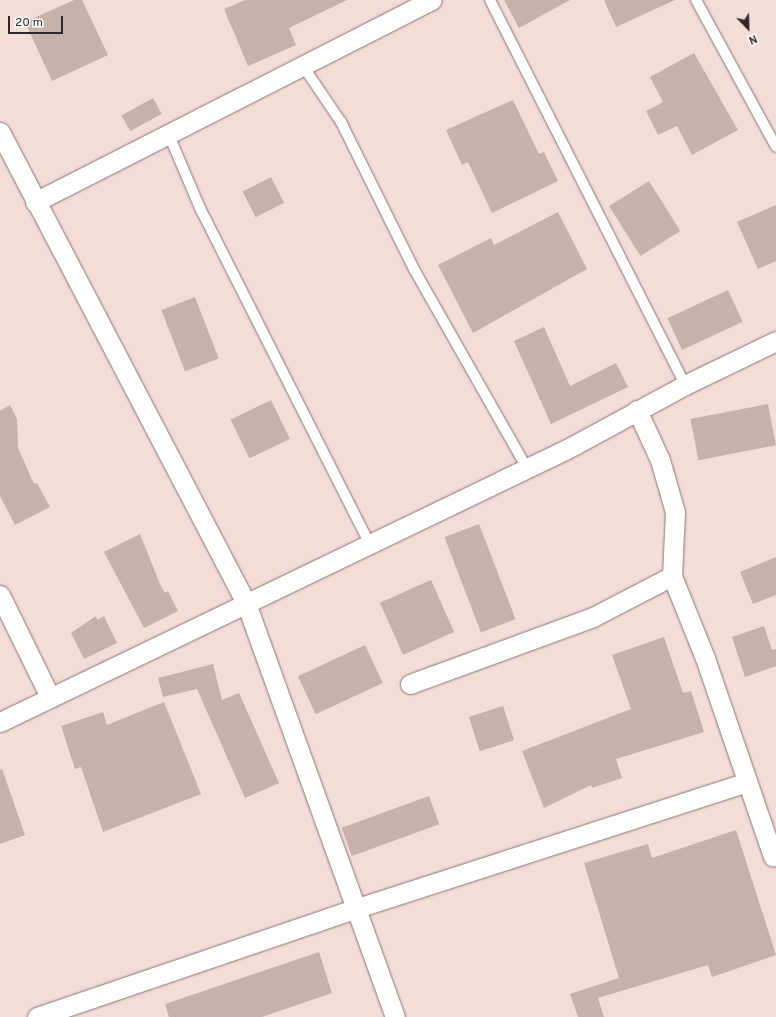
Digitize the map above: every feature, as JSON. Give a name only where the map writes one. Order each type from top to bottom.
[{"type":"street","points":[[35,202],[301,63],[431,0]]},
{"type":"street","points":[[0,132],[35,202],[246,603],[395,1017]]},
{"type":"street","points":[[0,722],[527,468],[685,385],[776,341]]},
{"type":"street","points":[[637,410],[660,460],[675,512],[672,576],[705,658],[745,783],[775,860]]},
{"type":"street","points":[[410,684],[594,617],[672,576]]},
{"type":"street","points":[[0,595],[50,697]]},
{"type":"street","points":[[37,1017],[357,908],[745,783]]},
{"type":"lane","points":[[490,0],[685,385]]},
{"type":"lane","points":[[696,0],[776,147]]},
{"type":"lane","points":[[301,63],[341,122],[415,271],[527,468]]},
{"type":"lane","points":[[168,133],[200,208],[369,543]]},
{"type":"building","points":[[74,0],[82,0],[108,55],[52,81],[25,22]]},
{"type":"building","points":[[245,0],[347,0],[289,28],[296,45],[248,66],[224,9]]},
{"type":"building","points":[[504,0],[570,0],[519,28]]},
{"type":"building","points":[[604,0],[675,0],[616,27]]},
{"type":"building","points":[[694,53],[738,130],[692,155],[677,126],[658,135],[646,111],[663,102],[650,77]]},
{"type":"building","points":[[153,98],[162,114],[130,131],[122,115]]},
{"type":"building","points":[[513,100],[539,154],[544,152],[558,181],[492,213],[468,162],[462,165],[446,130]]},
{"type":"building","points":[[271,177],[284,203],[256,217],[242,192]]},
{"type":"building","points":[[649,181],[680,231],[640,256],[609,206]]},
{"type":"building","points":[[776,205],[776,261],[758,269],[737,222]]},
{"type":"building","points":[[558,212],[587,269],[473,333],[438,265],[491,238],[494,245]]},
{"type":"building","points":[[728,290],[743,322],[682,350],[667,318]]},
{"type":"building","points":[[195,297],[219,359],[185,372],[161,310]]},
{"type":"building","points":[[544,327],[570,386],[616,363],[628,387],[551,424],[514,341]]},
{"type":"building","points":[[271,400],[290,439],[249,458],[231,420]]},
{"type":"building","points":[[768,404],[776,445],[698,460],[690,419]]},
{"type":"building","points":[[10,405],[17,419],[18,448],[34,484],[37,483],[50,507],[15,525],[0,496],[0,411]]},
{"type":"building","points":[[479,524],[516,619],[481,632],[444,537]]},
{"type":"building","points":[[140,534],[160,584],[165,593],[168,591],[178,611],[144,628],[104,552]]},
{"type":"building","points":[[776,557],[776,595],[753,604],[740,572]]},
{"type":"building","points":[[431,580],[454,632],[403,655],[380,603]]},
{"type":"building","points":[[96,616],[97,620],[104,616],[117,643],[84,659],[71,633]]},
{"type":"building","points":[[764,626],[772,650],[776,649],[776,666],[745,677],[732,637]]},
{"type":"building","points":[[664,637],[683,693],[691,691],[704,732],[616,759],[622,778],[592,788],[591,785],[544,808],[522,751],[631,709],[612,655]]},
{"type":"building","points":[[365,645],[383,683],[316,714],[298,676]]},
{"type":"building","points":[[213,664],[222,700],[239,693],[279,783],[245,798],[197,689],[163,697],[158,678]]},
{"type":"building","points":[[164,702],[201,794],[103,832],[81,767],[75,769],[61,726],[103,712],[107,725]]},
{"type":"building","points":[[503,706],[514,740],[480,751],[469,717]]},
{"type":"building","points":[[2,769],[25,835],[0,844],[0,770]]},
{"type":"building","points":[[429,796],[439,824],[352,856],[342,828]]},
{"type":"building","points":[[736,830],[776,955],[712,977],[708,965],[598,998],[604,1017],[578,1017],[570,994],[619,978],[584,863],[648,844],[652,858]]},
{"type":"building","points":[[319,952],[332,993],[262,1017],[169,1017],[165,1004]]}]
